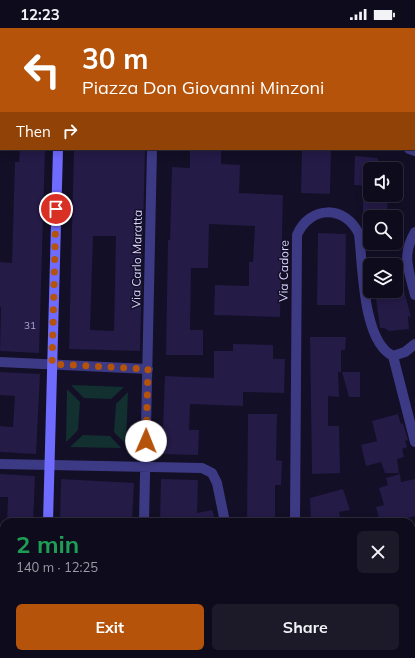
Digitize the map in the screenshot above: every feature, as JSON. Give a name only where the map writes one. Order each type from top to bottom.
[{"type":"street","points":[[48,518],[51,465],[52,364],[58,150]]},
{"type":"street","name":"Via Carlo Maratta","points":[[146,467],[152,150]]},
{"type":"street","name":"Via Cadore","points":[[295,518],[297,235],[301,227],[309,218],[318,214],[337,213],[354,224],[359,234],[371,327],[380,345],[386,352],[393,356]]},
{"type":"street","points":[[415,232],[406,252],[415,295]]},
{"type":"street","points":[[415,344],[406,352],[393,356],[415,442]]},
{"type":"street","points":[[0,362],[148,369]]},
{"type":"street","points":[[0,464],[202,468],[212,473],[217,483],[225,518]]},
{"type":"street","points":[[144,518],[146,467]]},
{"type":"green space","points":[[72,386],[124,387],[111,399],[84,398]]},
{"type":"green space","points":[[67,389],[80,402],[78,430],[66,442]]},
{"type":"green space","points":[[128,392],[126,444],[114,432],[116,404]]},
{"type":"green space","points":[[83,435],[110,436],[121,448],[70,447]]},
{"type":"building","points":[[20,150],[45,150],[39,353],[0,351],[0,262],[12,263],[15,162],[19,162]]},
{"type":"building","points":[[74,150],[145,150],[140,351],[69,349]],"holes":[[[93,236],[116,236],[114,331],[90,330]]]},
{"type":"building","points":[[190,150],[221,150],[221,164],[240,165],[239,193],[283,195],[280,317],[214,315],[215,285],[249,286],[249,262],[253,262],[255,226],[209,224],[208,268],[191,268],[190,330],[203,330],[203,355],[166,355],[168,240],[170,240],[172,167],[190,168]]},
{"type":"building","points":[[302,150],[331,150],[330,194],[301,193]]},
{"type":"building","points":[[355,156],[378,158],[378,162],[363,162],[363,186],[354,185]]},
{"type":"building","points":[[363,202],[388,202],[387,210],[363,210]]},
{"type":"building","points":[[318,233],[346,234],[345,305],[317,305]]},
{"type":"building","points":[[404,291],[411,317],[408,316],[409,329],[389,331],[384,328],[380,328],[376,298],[403,298]]},
{"type":"building","points":[[310,337],[346,337],[345,350],[341,350],[341,372],[338,372],[339,397],[328,396],[328,426],[339,426],[340,473],[312,474]]},
{"type":"building","points":[[233,344],[273,345],[273,359],[285,359],[284,393],[243,392],[243,406],[190,404],[189,430],[199,430],[198,455],[162,454],[165,376],[214,378],[214,351],[233,351]]},
{"type":"building","points":[[0,372],[40,374],[36,454],[0,452],[0,426],[13,427],[15,396],[0,395]]},
{"type":"building","points":[[342,372],[360,372],[360,397],[349,397]]},
{"type":"building","points":[[248,414],[277,414],[276,460],[282,461],[281,485],[275,485],[275,518],[247,518]]},
{"type":"building","points":[[398,414],[401,424],[403,423],[408,440],[405,441],[407,447],[402,449],[404,457],[397,459],[399,473],[385,473],[381,462],[366,466],[361,445],[377,441],[372,421]]},
{"type":"building","points":[[0,474],[35,476],[33,518],[7,518],[8,497],[0,497]]},
{"type":"building","points":[[400,474],[401,482],[415,479],[415,516],[408,518],[379,518],[376,507],[384,505],[379,488],[388,485],[386,478]]},
{"type":"building","points":[[61,479],[134,483],[132,518],[60,518]]},
{"type":"building","points":[[161,479],[198,480],[197,513],[212,510],[215,518],[160,518]]},
{"type":"building","points":[[343,489],[350,510],[339,512],[340,518],[311,518],[310,498]]},
{"type":"route","points":[[56,209],[52,364],[148,369],[146,441]]}]
